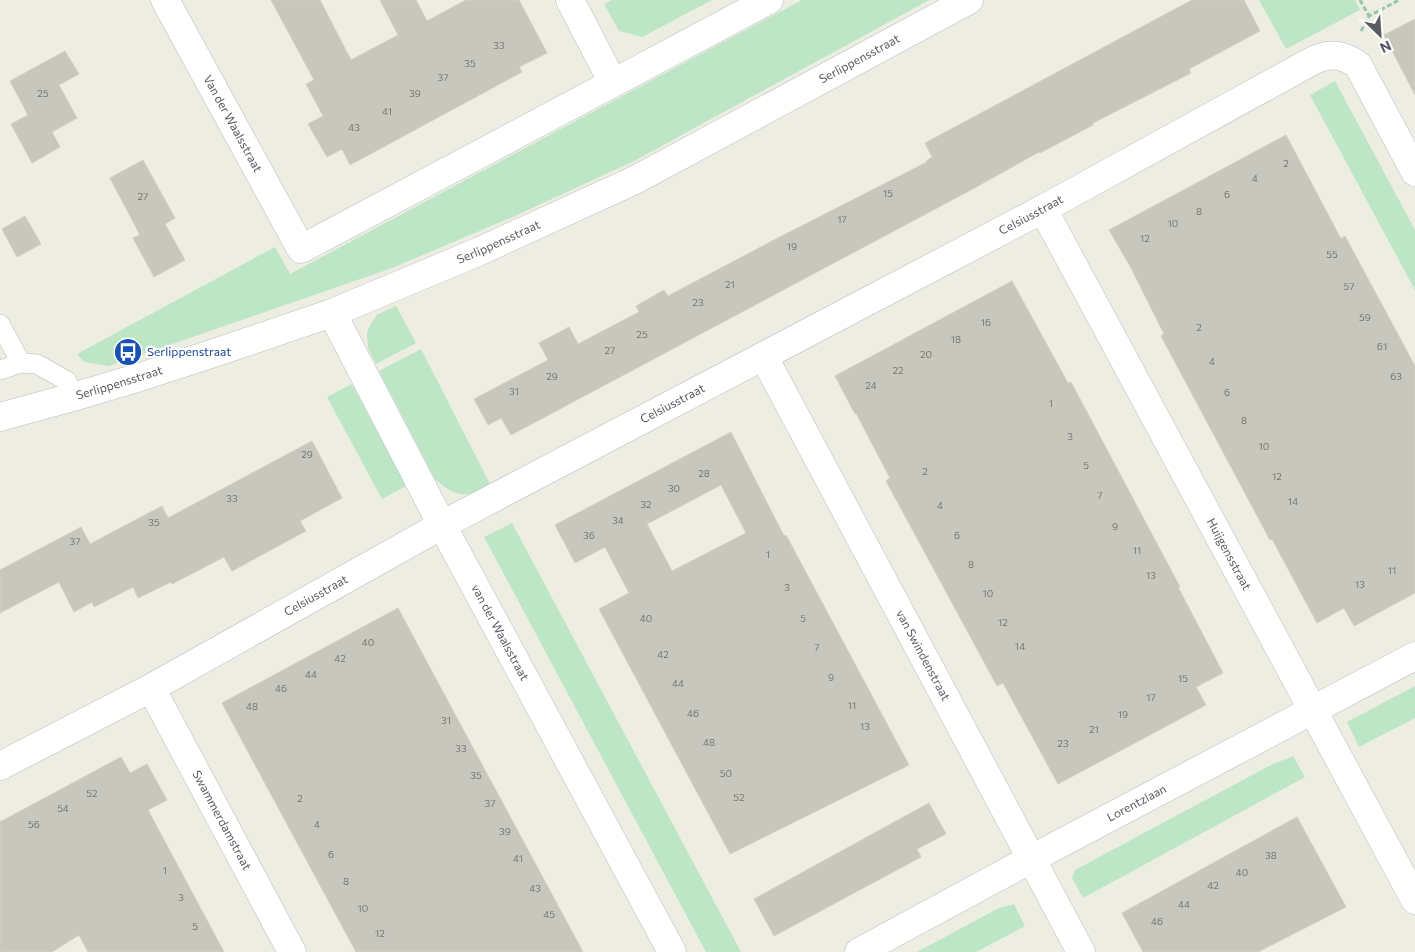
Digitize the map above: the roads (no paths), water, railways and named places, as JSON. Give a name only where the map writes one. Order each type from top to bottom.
[{"type":"street","name":"Van der Waalsstraat","points":[[165,0],[301,249],[614,83]]},
{"type":"street","points":[[570,0],[614,83],[769,0]]},
{"type":"street","name":"Serlippensstraat","points":[[0,417],[73,397],[214,353],[332,313],[480,251],[635,180],[969,0]]},
{"type":"street","name":"Celsiusstraat","points":[[0,766],[151,688],[442,525],[1044,209],[1314,60],[1325,56],[1337,55],[1348,58],[1358,65],[1415,172]]},
{"type":"street","name":"Huijgensstraat","points":[[1044,209],[1415,900]]},
{"type":"street","name":"van der Waalsstraat","points":[[332,313],[442,525],[672,952]]},
{"type":"street","name":"van Swindenstraat","points":[[764,357],[1081,952]]},
{"type":"street","name":"Lorentzlaan","points":[[859,952],[1415,656]]},
{"type":"street","name":"Swammerdamstraat","points":[[151,688],[292,952]]},
{"type":"lane","points":[[0,324],[6,346],[21,363]]},
{"type":"lane","points":[[0,370],[21,363],[37,364],[66,381],[73,397]]},
{"type":"place","name":"Serlippenstraat","points":[[128,352]]}]
